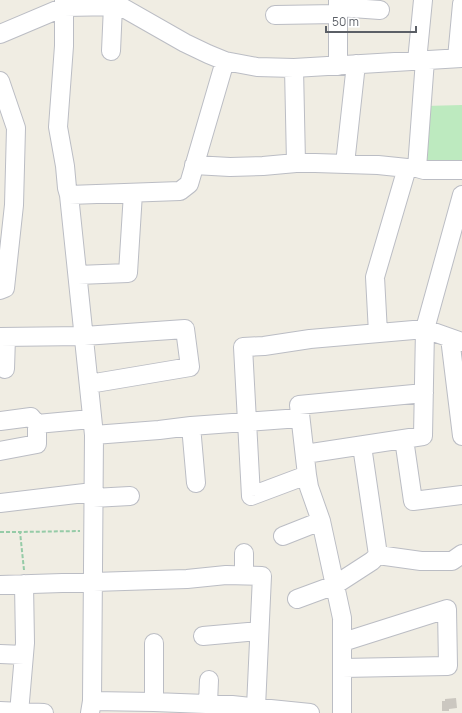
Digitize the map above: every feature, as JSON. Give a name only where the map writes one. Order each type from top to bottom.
[{"type":"street","points":[[378,333],[375,277],[412,168],[421,61],[423,0]]},
{"type":"street","points":[[64,4],[64,46],[58,127],[69,195],[89,384],[92,427],[93,582],[91,707],[154,702],[256,707],[270,710],[310,713]]},
{"type":"street","points":[[0,34],[64,4],[120,6],[186,43],[225,61],[257,67],[294,68],[421,61],[460,58],[462,4]]},
{"type":"street","points":[[111,51],[113,6]]},
{"type":"street","points":[[275,14],[338,7],[380,10]]},
{"type":"street","points":[[338,7],[338,66]]},
{"type":"street","points":[[69,195],[180,191],[189,184],[225,61]]},
{"type":"street","points":[[345,164],[356,64]]},
{"type":"street","points":[[294,68],[296,163]]},
{"type":"street","points":[[0,81],[16,128],[8,161],[14,205],[4,258],[5,288],[0,290]]},
{"type":"street","points":[[194,164],[209,166],[296,163],[378,164],[424,170],[462,170]]},
{"type":"street","points":[[78,275],[128,272],[133,193]]},
{"type":"street","points":[[305,454],[423,436],[424,329],[462,196]]},
{"type":"street","points":[[5,369],[3,337],[84,336],[186,329],[190,367],[89,384]]},
{"type":"street","points":[[306,475],[251,496],[243,347],[264,346],[310,339],[424,329],[456,340],[462,436]]},
{"type":"street","points":[[342,713],[342,618],[321,521],[306,475],[299,404],[424,393]]},
{"type":"street","points":[[0,420],[31,417],[37,424],[37,444],[0,451]]},
{"type":"street","points":[[37,424],[92,427],[129,433],[191,426],[300,418]]},
{"type":"street","points":[[191,426],[196,483]]},
{"type":"street","points":[[404,439],[414,501],[462,495]]},
{"type":"street","points":[[362,446],[378,555]]},
{"type":"street","points":[[0,503],[93,495],[130,496]]},
{"type":"street","points":[[282,536],[321,521]]},
{"type":"street","points":[[244,553],[244,575]]},
{"type":"street","points":[[378,555],[420,561],[452,561],[462,554]]},
{"type":"street","points":[[297,600],[335,585],[372,561],[378,555]]},
{"type":"street","points":[[0,585],[187,579],[226,575],[262,576],[256,707]]},
{"type":"street","points":[[19,712],[25,643],[24,584]]},
{"type":"street","points":[[342,668],[448,666],[455,639],[447,609],[343,642]]},
{"type":"street","points":[[203,636],[259,631]]},
{"type":"street","points":[[154,643],[154,702]]},
{"type":"street","points":[[0,654],[24,655]]},
{"type":"street","points":[[208,704],[209,680]]},
{"type":"street","points":[[0,711],[44,713]]},
{"type":"street","points":[[328,713],[347,713]]},
{"type":"path","points":[[0,532],[93,530]]},
{"type":"path","points":[[20,532],[22,557],[24,560],[24,584]]},
{"type":"green space","points":[[462,105],[462,165],[426,166],[425,106]]},
{"type":"building","points":[[456,698],[457,708],[449,709],[449,711],[442,711],[442,701],[445,701],[445,699]]}]
